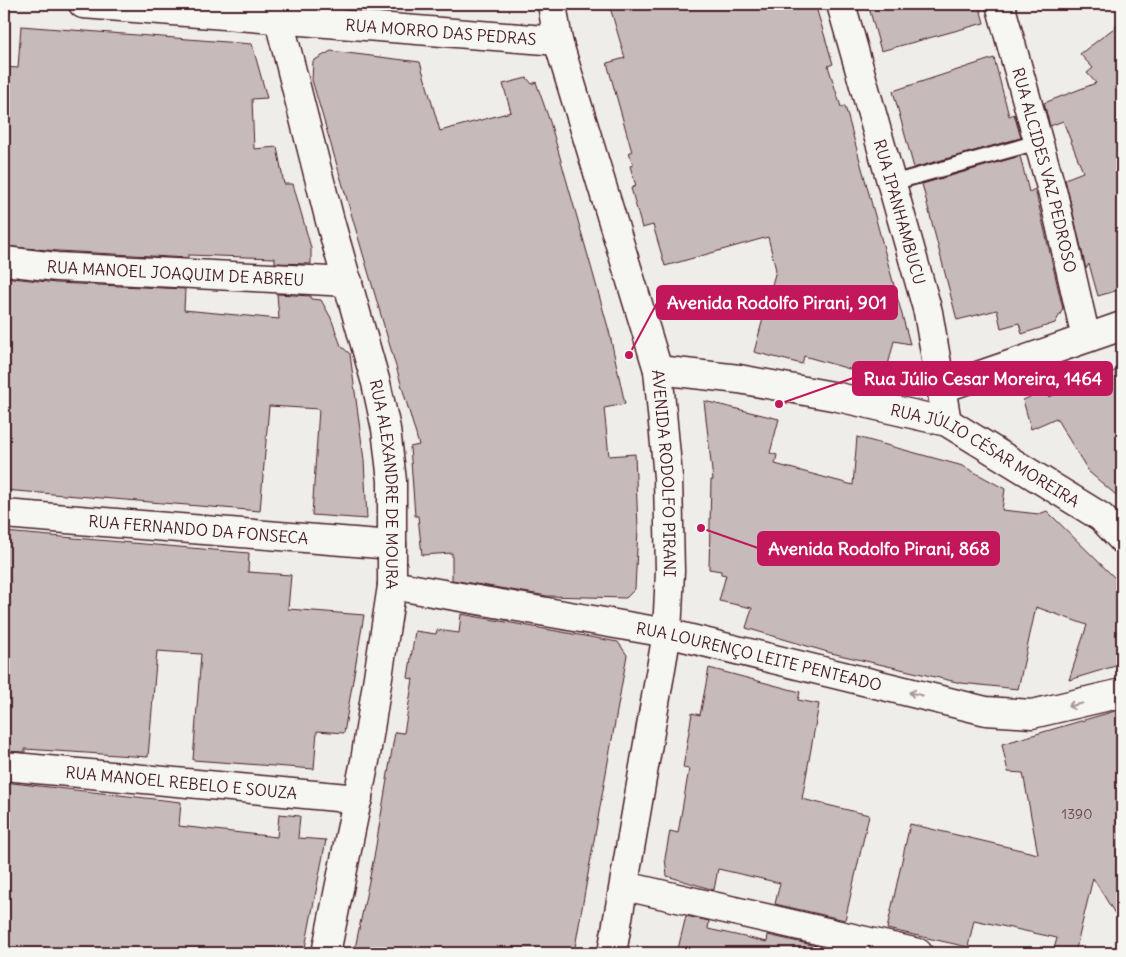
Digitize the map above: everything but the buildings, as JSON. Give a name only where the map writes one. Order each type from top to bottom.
[{"type":"street","name":"RUA MORRO DAS PEDRAS","points":[[83,4],[558,41]]},
{"type":"street","name":"AVENIDA RODOLFO PIRANI","points":[[552,4],[558,41],[658,370],[668,477],[670,572],[667,633],[612,953]]},
{"type":"street","name":"RUA IPANHAMBUCU","points":[[841,4],[928,312],[943,388],[947,422]]},
{"type":"street","name":"RUA ALCIDES VAZ PEDROSO","points":[[1000,4],[1054,198],[1086,338]]},
{"type":"street","name":"RUA ALEXANDRE DE MOURA","points":[[279,20],[386,429],[392,481],[392,585],[358,799],[326,953]]},
{"type":"street","name":"RUA MANOEL JOAQUIM DE ABREU","points":[[4,261],[66,267],[348,282]]},
{"type":"street","points":[[943,388],[1122,326]]},
{"type":"street","name":"RUA JÚLIO CÉSAR MOREIRA","points":[[658,370],[739,378],[838,397],[947,422],[1101,517],[1122,539]]},
{"type":"street","name":"RUA FERNANDO DA FONSECA","points":[[4,514],[392,545]]},
{"type":"street","name":"RUA LOURENÇO LEITE PENTEADO","points":[[392,585],[667,633],[986,711],[1032,714],[1122,693]]},
{"type":"street","name":"RUA MANOEL REBELO E SOUZA","points":[[4,766],[358,799]]},
{"type":"street","points":[[625,886],[918,953]]},
{"type":"lane","points":[[892,182],[1038,142]]},
{"type":"place","name":"Avenida Rodolfo Pirani, 901","points":[[629,355]]},
{"type":"place","name":"Rua Júlio Cesar Moreira, 1464","points":[[779,404]]},
{"type":"place","name":"Avenida Rodolfo Pirani, 868","points":[[701,528]]}]
